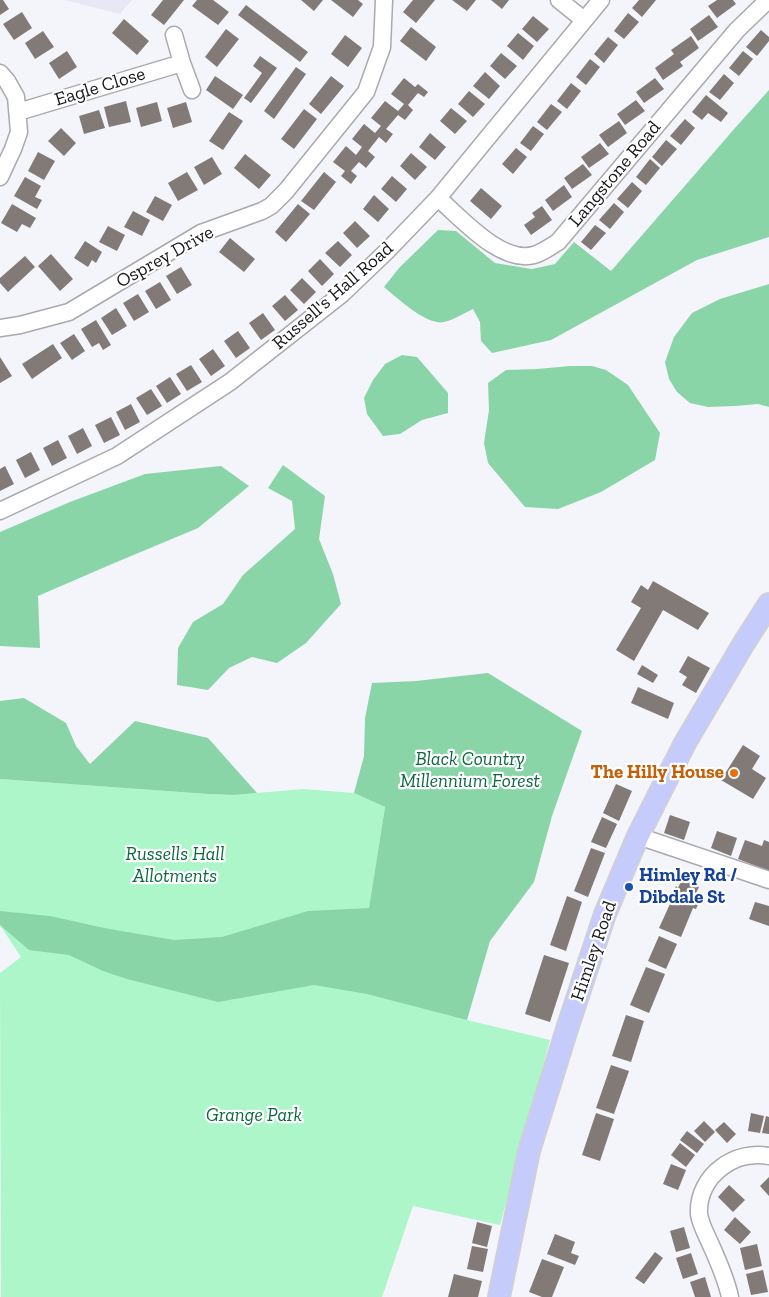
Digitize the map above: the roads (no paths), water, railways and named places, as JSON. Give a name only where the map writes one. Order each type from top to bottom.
[{"type":"main road","name":"Himley Road","points":[[499,1297],[529,1151],[605,914],[638,836],[685,743],[769,604]]},
{"type":"street","name":"Osprey Drive","points":[[0,328],[20,325],[69,312],[201,233],[271,206],[295,180],[366,92],[382,47],[384,0]]},
{"type":"street","points":[[559,0],[584,20]]},
{"type":"street","name":"Russell's Hall Road","points":[[0,511],[117,456],[230,382],[342,294],[438,198],[600,0]]},
{"type":"street","name":"Langstone Road","points":[[438,198],[487,242],[498,249],[509,254],[522,256],[534,255],[544,251],[558,242],[737,30],[768,0]]},
{"type":"street","points":[[174,35],[192,90]]},
{"type":"street","name":"Eagle Close","points":[[18,112],[182,63]]},
{"type":"street","points":[[0,73],[16,97],[19,132],[0,178]]},
{"type":"street","points":[[638,836],[769,880]]},
{"type":"street","points":[[730,1297],[726,1280],[699,1216],[702,1192],[710,1179],[732,1160],[746,1156],[769,1156]]},
{"type":"place","name":"The Hilly House","points":[[734,773]]},
{"type":"place","name":"Himley Rd / Dibdale St","points":[[629,887]]},
{"type":"park label","name":"Black Country Millennium Forest","points":[[470,771]]},
{"type":"park label","name":"Russells Hall Allotments","points":[[175,866]]},
{"type":"park label","name":"Grange Park","points":[[254,1116]]}]
